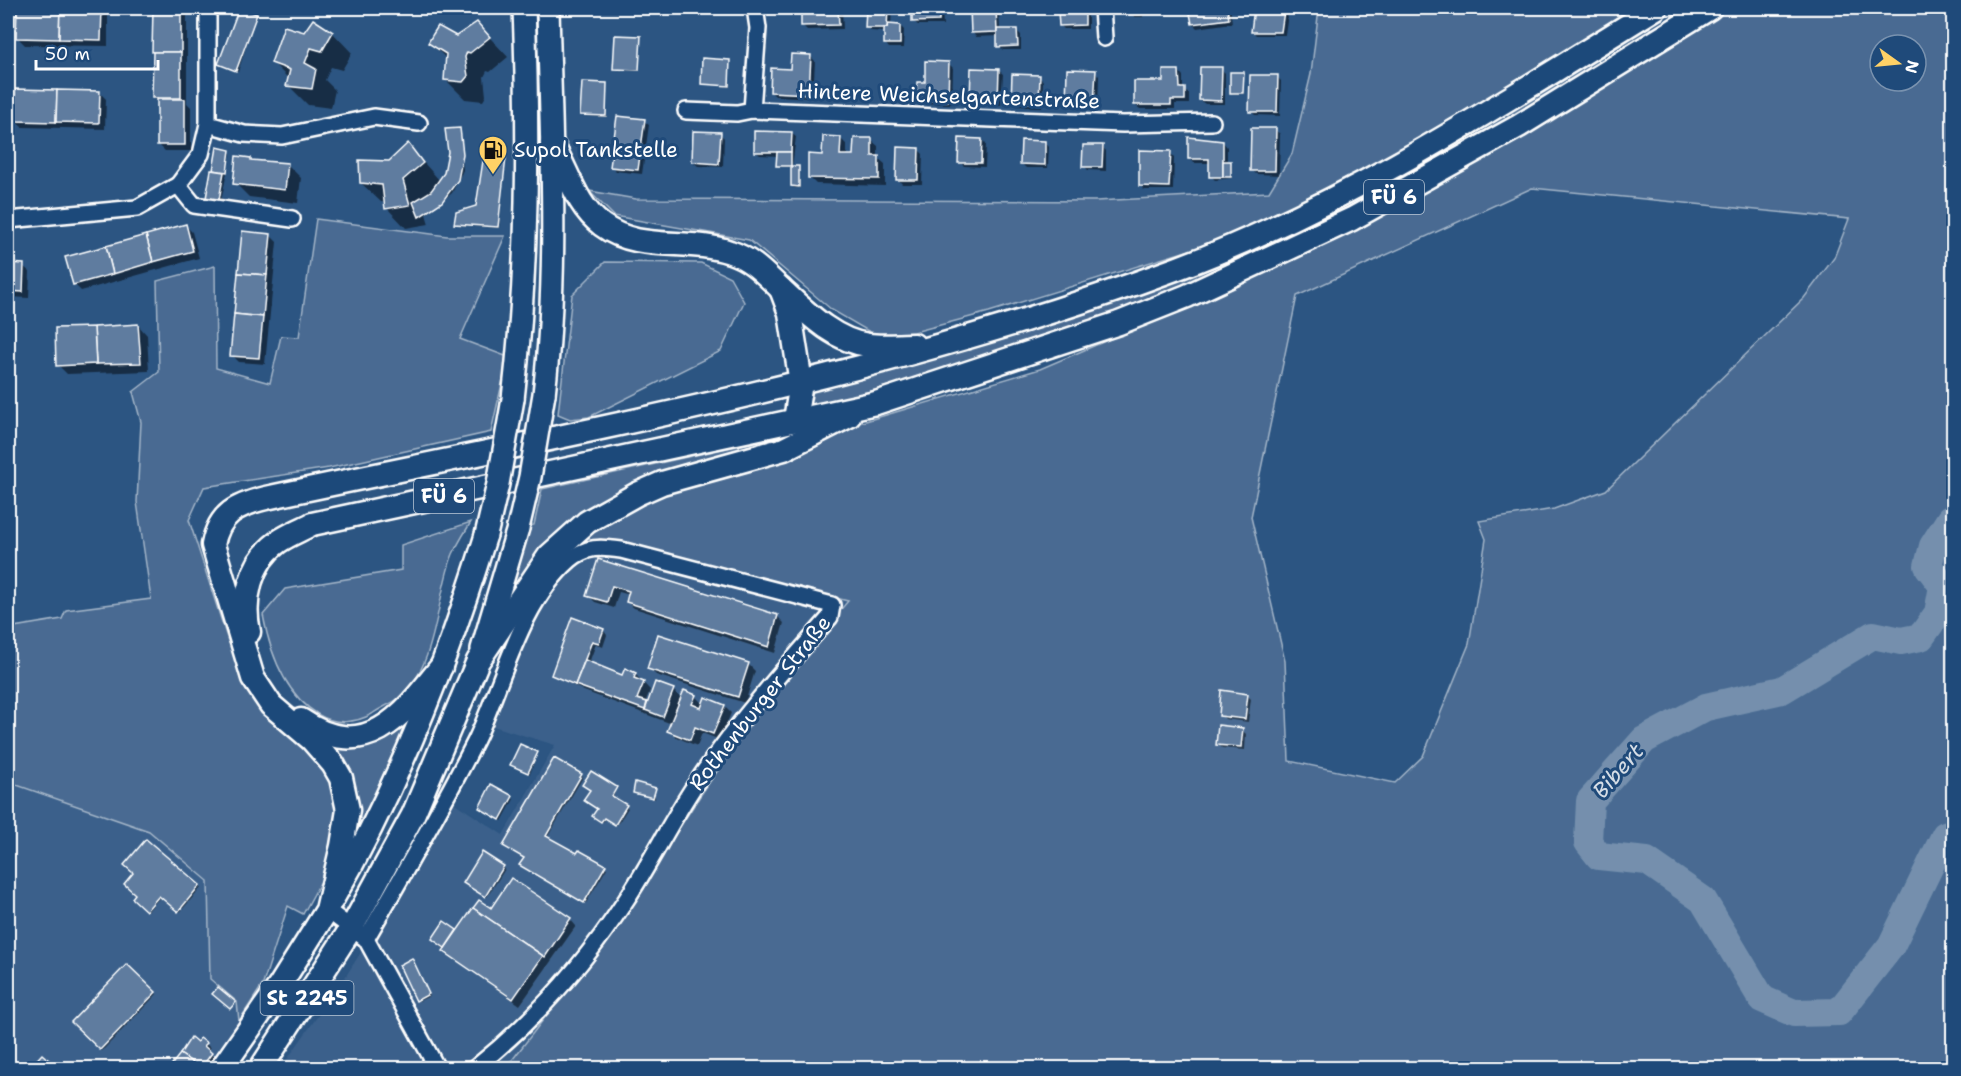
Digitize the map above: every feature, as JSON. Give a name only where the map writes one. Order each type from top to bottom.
[{"type":"main road","name":"St 2245","points":[[222,1068],[280,985],[327,910],[385,803],[412,744],[486,535],[498,484],[513,399],[522,278],[525,118],[524,8]]},
{"type":"main road","name":"Rothenburger Straße","points":[[261,1068],[359,933],[413,815],[478,661],[518,528],[530,477],[544,394],[552,295],[549,8]]},
{"type":"main road","name":"FÜ 6","points":[[327,910],[346,827],[346,793],[341,778],[324,752],[271,705],[253,678],[213,545],[219,524],[231,510],[241,504],[801,383],[946,345],[1180,267],[1261,232],[1383,172],[1656,8]]},
{"type":"main road","name":"FÜ 6","points":[[441,667],[396,720],[368,734],[337,736],[323,732],[310,726],[285,706],[264,679],[248,630],[250,582],[264,556],[277,543],[312,524],[876,402],[1119,323],[1187,296],[1352,219],[1519,126],[1710,8]]},
{"type":"main road","points":[[552,144],[587,211],[619,236],[643,242],[698,245],[727,250],[752,261],[820,323],[849,340],[868,345],[946,345]]},
{"type":"main road","points":[[780,288],[790,313],[801,383],[795,420]]},
{"type":"main road","points":[[478,661],[549,556],[565,539],[610,507],[662,483],[784,449],[876,402]]},
{"type":"street","points":[[8,220],[138,208],[178,185],[201,154],[208,124],[208,8]]},
{"type":"street","points":[[752,110],[758,28],[755,8]]},
{"type":"street","points":[[1102,8],[1104,38]]},
{"type":"street","name":"Hintere Weichselgartenstraße","points":[[686,111],[736,113],[752,110],[1123,124],[1212,122]]},
{"type":"street","points":[[208,124],[244,134],[282,136],[374,117],[419,123]]},
{"type":"street","points":[[178,185],[194,205],[292,219]]},
{"type":"street","name":"Rothenburger Straße","points":[[359,933],[451,790],[483,725],[530,615],[560,570],[578,553],[600,547],[621,550],[832,605],[830,617],[756,701],[698,780],[652,858],[601,937],[559,991],[534,1017],[475,1068]]},
{"type":"street","points":[[327,910],[359,933],[437,1068]]},
{"type":"shaded area","points":[[1319,8],[1638,8],[1456,119],[1334,187],[1219,241],[989,312],[914,332],[875,335],[832,310],[749,240],[614,216],[589,191],[636,199],[1096,201],[1269,192],[1292,154],[1311,74]]},
{"type":"shaded area","points":[[1726,8],[1953,8],[1953,1068],[506,1068],[617,924],[700,796],[777,686],[848,601],[600,539],[585,543],[581,534],[617,510],[849,426],[1040,369],[1271,270],[1365,224],[1478,161]],"holes":[[[1532,188],[1849,219],[1834,258],[1804,298],[1606,490],[1554,509],[1479,521],[1486,539],[1469,644],[1423,756],[1395,783],[1289,761],[1285,661],[1251,517],[1297,296]]]},
{"type":"shaded area","points":[[1648,23],[1654,33],[1453,155],[1261,254],[1125,310],[957,366],[816,407],[806,405],[809,392],[898,369],[1124,298]]},
{"type":"shaded area","points":[[316,219],[447,236],[505,236],[460,339],[508,357],[491,432],[329,468],[204,487],[189,520],[228,641],[263,701],[307,744],[339,791],[333,859],[303,914],[288,906],[263,984],[239,1021],[237,1002],[210,979],[208,881],[149,831],[8,782],[8,628],[62,619],[66,610],[151,599],[137,502],[141,422],[133,392],[159,372],[157,281],[215,266],[216,368],[270,383],[281,336],[299,337]]},
{"type":"shaded area","points":[[605,262],[701,263],[730,277],[744,302],[721,351],[589,417],[570,419],[558,414],[572,295]]},
{"type":"shaded area","points":[[791,434],[662,477],[508,597],[530,526],[534,525],[542,489]]},
{"type":"shaded area","points":[[471,522],[453,554],[447,571],[429,650],[422,668],[412,685],[399,698],[366,717],[352,721],[339,721],[319,715],[296,696],[280,671],[263,615],[285,589],[401,570],[401,545]]},
{"type":"shaded area","points":[[600,539],[848,600],[777,686],[568,987],[506,1068],[281,1068],[344,979],[431,842],[453,802],[503,835],[555,745],[490,725],[536,618],[571,569],[581,559],[599,553]]},
{"type":"shaded area","points":[[407,723],[402,736],[356,835],[353,835],[326,741]]},
{"type":"shaded area","points":[[8,782],[149,831],[208,881],[211,920],[237,1002],[239,1021],[204,1068],[8,1068]]},
{"type":"building","points":[[17,8],[60,8],[59,39],[16,38]]},
{"type":"building","points":[[60,8],[102,8],[101,40],[59,39]]},
{"type":"building","points":[[153,8],[181,8],[181,52],[152,52]]},
{"type":"building","points":[[239,8],[257,14],[236,71],[218,64]]},
{"type":"building","points":[[801,8],[838,8],[839,25],[801,26]]},
{"type":"building","points":[[866,8],[888,8],[887,28],[865,28]]},
{"type":"building","points":[[912,8],[939,8],[939,21],[912,22]]},
{"type":"building","points":[[970,8],[996,8],[997,32],[971,33]]},
{"type":"building","points":[[1050,8],[1085,8],[1085,25],[1059,26],[1058,11],[1050,12]]},
{"type":"building","points":[[1129,8],[1165,9],[1140,9],[1140,14],[1129,14]]},
{"type":"building","points":[[1189,8],[1227,8],[1229,19],[1192,24]]},
{"type":"building","points":[[1254,8],[1284,11],[1281,32],[1251,32]]},
{"type":"building","points":[[313,19],[333,32],[322,51],[311,48],[305,63],[316,69],[312,89],[286,86],[290,70],[271,63],[284,26],[304,32]]},
{"type":"building","points":[[477,22],[490,37],[470,53],[467,52],[465,57],[468,76],[463,82],[444,80],[446,54],[428,43],[433,34],[438,26],[456,36]]},
{"type":"building","points":[[888,24],[900,25],[900,44],[884,44],[884,28],[887,28]]},
{"type":"building","points":[[997,29],[1017,29],[1018,46],[997,47]]},
{"type":"building","points":[[615,35],[641,36],[639,70],[613,69]]},
{"type":"building","points":[[153,52],[181,52],[181,98],[152,98]]},
{"type":"building","points":[[791,54],[811,55],[809,94],[770,92],[771,68],[790,69]]},
{"type":"building","points":[[702,58],[730,60],[729,86],[701,84]]},
{"type":"building","points":[[925,61],[949,62],[948,101],[916,100],[917,82],[925,82]]},
{"type":"building","points":[[1200,67],[1222,67],[1221,101],[1199,100]]},
{"type":"building","points":[[971,68],[999,69],[998,101],[970,100]]},
{"type":"building","points":[[1067,69],[1096,70],[1094,104],[1066,104]]},
{"type":"building","points":[[1163,70],[1179,70],[1180,88],[1185,88],[1185,100],[1171,100],[1171,105],[1134,105],[1134,81],[1163,81]]},
{"type":"building","points":[[1230,72],[1244,72],[1243,93],[1230,93]]},
{"type":"building","points":[[1012,74],[1040,75],[1039,103],[1011,102]]},
{"type":"building","points":[[1250,75],[1278,75],[1277,112],[1249,112]]},
{"type":"building","points":[[582,82],[607,83],[606,116],[580,115]]},
{"type":"building","points":[[15,89],[57,90],[56,122],[14,121]]},
{"type":"building","points":[[57,90],[100,91],[99,123],[56,122]]},
{"type":"building","points":[[157,99],[185,99],[185,145],[157,145]]},
{"type":"building","points":[[617,116],[645,119],[638,170],[610,167]]},
{"type":"building","points":[[460,128],[463,154],[458,180],[442,202],[419,217],[413,202],[431,191],[444,173],[448,152],[445,129]]},
{"type":"building","points":[[1251,128],[1276,128],[1275,171],[1250,171]]},
{"type":"building","points":[[693,131],[721,132],[719,164],[692,162]]},
{"type":"building","points":[[754,131],[792,132],[791,152],[754,152]]},
{"type":"building","points":[[823,136],[841,137],[840,155],[853,155],[854,138],[872,138],[872,156],[879,156],[879,179],[808,178],[808,154],[822,155]]},
{"type":"building","points":[[1188,137],[1223,141],[1223,177],[1209,177],[1209,159],[1188,159]]},
{"type":"building","points":[[959,138],[982,139],[981,163],[958,163]]},
{"type":"building","points":[[1021,140],[1045,141],[1045,165],[1020,164]]},
{"type":"building","points":[[408,143],[423,163],[403,180],[410,205],[385,209],[382,185],[360,183],[359,160],[389,161]]},
{"type":"building","points":[[1083,145],[1103,145],[1102,167],[1082,167]]},
{"type":"building","points":[[217,147],[230,150],[227,172],[213,170]]},
{"type":"building","points":[[897,147],[919,148],[918,180],[896,180]]},
{"type":"building","points":[[485,148],[507,149],[498,227],[454,224],[456,212],[476,206]]},
{"type":"building","points":[[1139,150],[1171,151],[1169,187],[1139,186]]},
{"type":"building","points":[[777,152],[791,152],[791,166],[776,166]]},
{"type":"building","points":[[236,156],[251,158],[251,160],[288,163],[285,190],[233,184]]},
{"type":"building","points":[[1223,161],[1231,161],[1231,177],[1223,177]]},
{"type":"building","points":[[791,166],[799,166],[799,187],[791,186]]},
{"type":"building","points":[[211,170],[224,172],[219,200],[206,198]]},
{"type":"building","points":[[186,224],[193,251],[153,262],[146,235]]},
{"type":"building","points":[[242,231],[271,234],[267,275],[238,273]]},
{"type":"building","points":[[146,235],[153,262],[113,274],[106,246]]},
{"type":"building","points":[[106,246],[113,274],[73,285],[65,257]]},
{"type":"building","points":[[8,263],[24,264],[23,292],[8,291]]},
{"type":"building","points":[[238,273],[267,275],[263,317],[234,314]]},
{"type":"building","points":[[234,314],[263,317],[259,358],[230,356]]},
{"type":"building","points":[[138,324],[141,363],[96,364],[94,327]]},
{"type":"building","points":[[94,327],[96,364],[56,366],[55,328]]},
{"type":"building","points":[[598,559],[778,615],[769,647],[626,602],[629,591],[612,586],[607,602],[586,596]]},
{"type":"building","points":[[572,617],[604,629],[599,643],[592,641],[575,685],[551,675]]},
{"type":"building","points":[[658,634],[749,663],[738,697],[647,669]]},
{"type":"building","points":[[585,660],[622,675],[625,668],[636,673],[634,678],[644,682],[637,699],[647,702],[645,710],[575,685]]},
{"type":"building","points":[[655,682],[674,689],[663,717],[645,710]]},
{"type":"building","points":[[684,690],[696,695],[692,704],[701,708],[705,697],[725,705],[713,734],[695,727],[690,740],[667,731]]},
{"type":"building","points":[[1221,690],[1248,694],[1245,719],[1219,716]]},
{"type":"building","points":[[1218,725],[1243,728],[1241,747],[1216,745]]},
{"type":"building","points":[[520,744],[538,752],[528,773],[510,765]]},
{"type":"building","points":[[554,758],[582,774],[546,836],[577,853],[579,850],[606,865],[584,903],[519,865],[524,858],[503,846]]},
{"type":"building","points":[[591,771],[617,787],[612,796],[627,805],[615,825],[604,818],[601,822],[592,816],[597,809],[583,800],[590,790],[582,785]]},
{"type":"building","points":[[635,782],[656,788],[653,798],[633,793]]},
{"type":"building","points":[[491,784],[513,796],[500,820],[479,808]]},
{"type":"building","points":[[146,839],[200,885],[178,912],[159,896],[146,911],[132,898],[135,894],[124,884],[133,873],[124,865]]},
{"type":"building","points":[[482,852],[504,866],[485,897],[463,883]]},
{"type":"building","points":[[511,878],[571,918],[545,957],[473,908],[479,900],[491,908]]},
{"type":"building","points":[[473,908],[543,956],[513,999],[443,951]]},
{"type":"building","points":[[444,921],[457,930],[445,948],[432,939]]},
{"type":"building","points":[[412,958],[429,994],[416,1001],[399,965]]},
{"type":"building","points":[[127,964],[156,992],[100,1050],[71,1022]]},
{"type":"building","points":[[218,987],[236,1002],[230,1009],[212,994]]},
{"type":"building","points":[[191,1037],[197,1042],[200,1038],[207,1043],[204,1046],[212,1053],[201,1068],[180,1054]]},
{"type":"building","points":[[42,1054],[58,1068],[29,1068]]},
{"type":"building","points":[[180,1054],[200,1068],[169,1068]]},
{"type":"waterway","name":"Bibert","points":[[1954,518],[1950,519],[1933,546],[1928,566],[1943,586],[1938,613],[1921,637],[1901,641],[1873,635],[1782,690],[1706,707],[1644,740],[1590,801],[1588,842],[1599,856],[1647,861],[1703,900],[1762,999],[1794,1013],[1839,1012],[1891,946],[1945,835],[1954,832]]},
{"type":"place","name":"Supol Tankstelle","points":[[493,176]]}]
